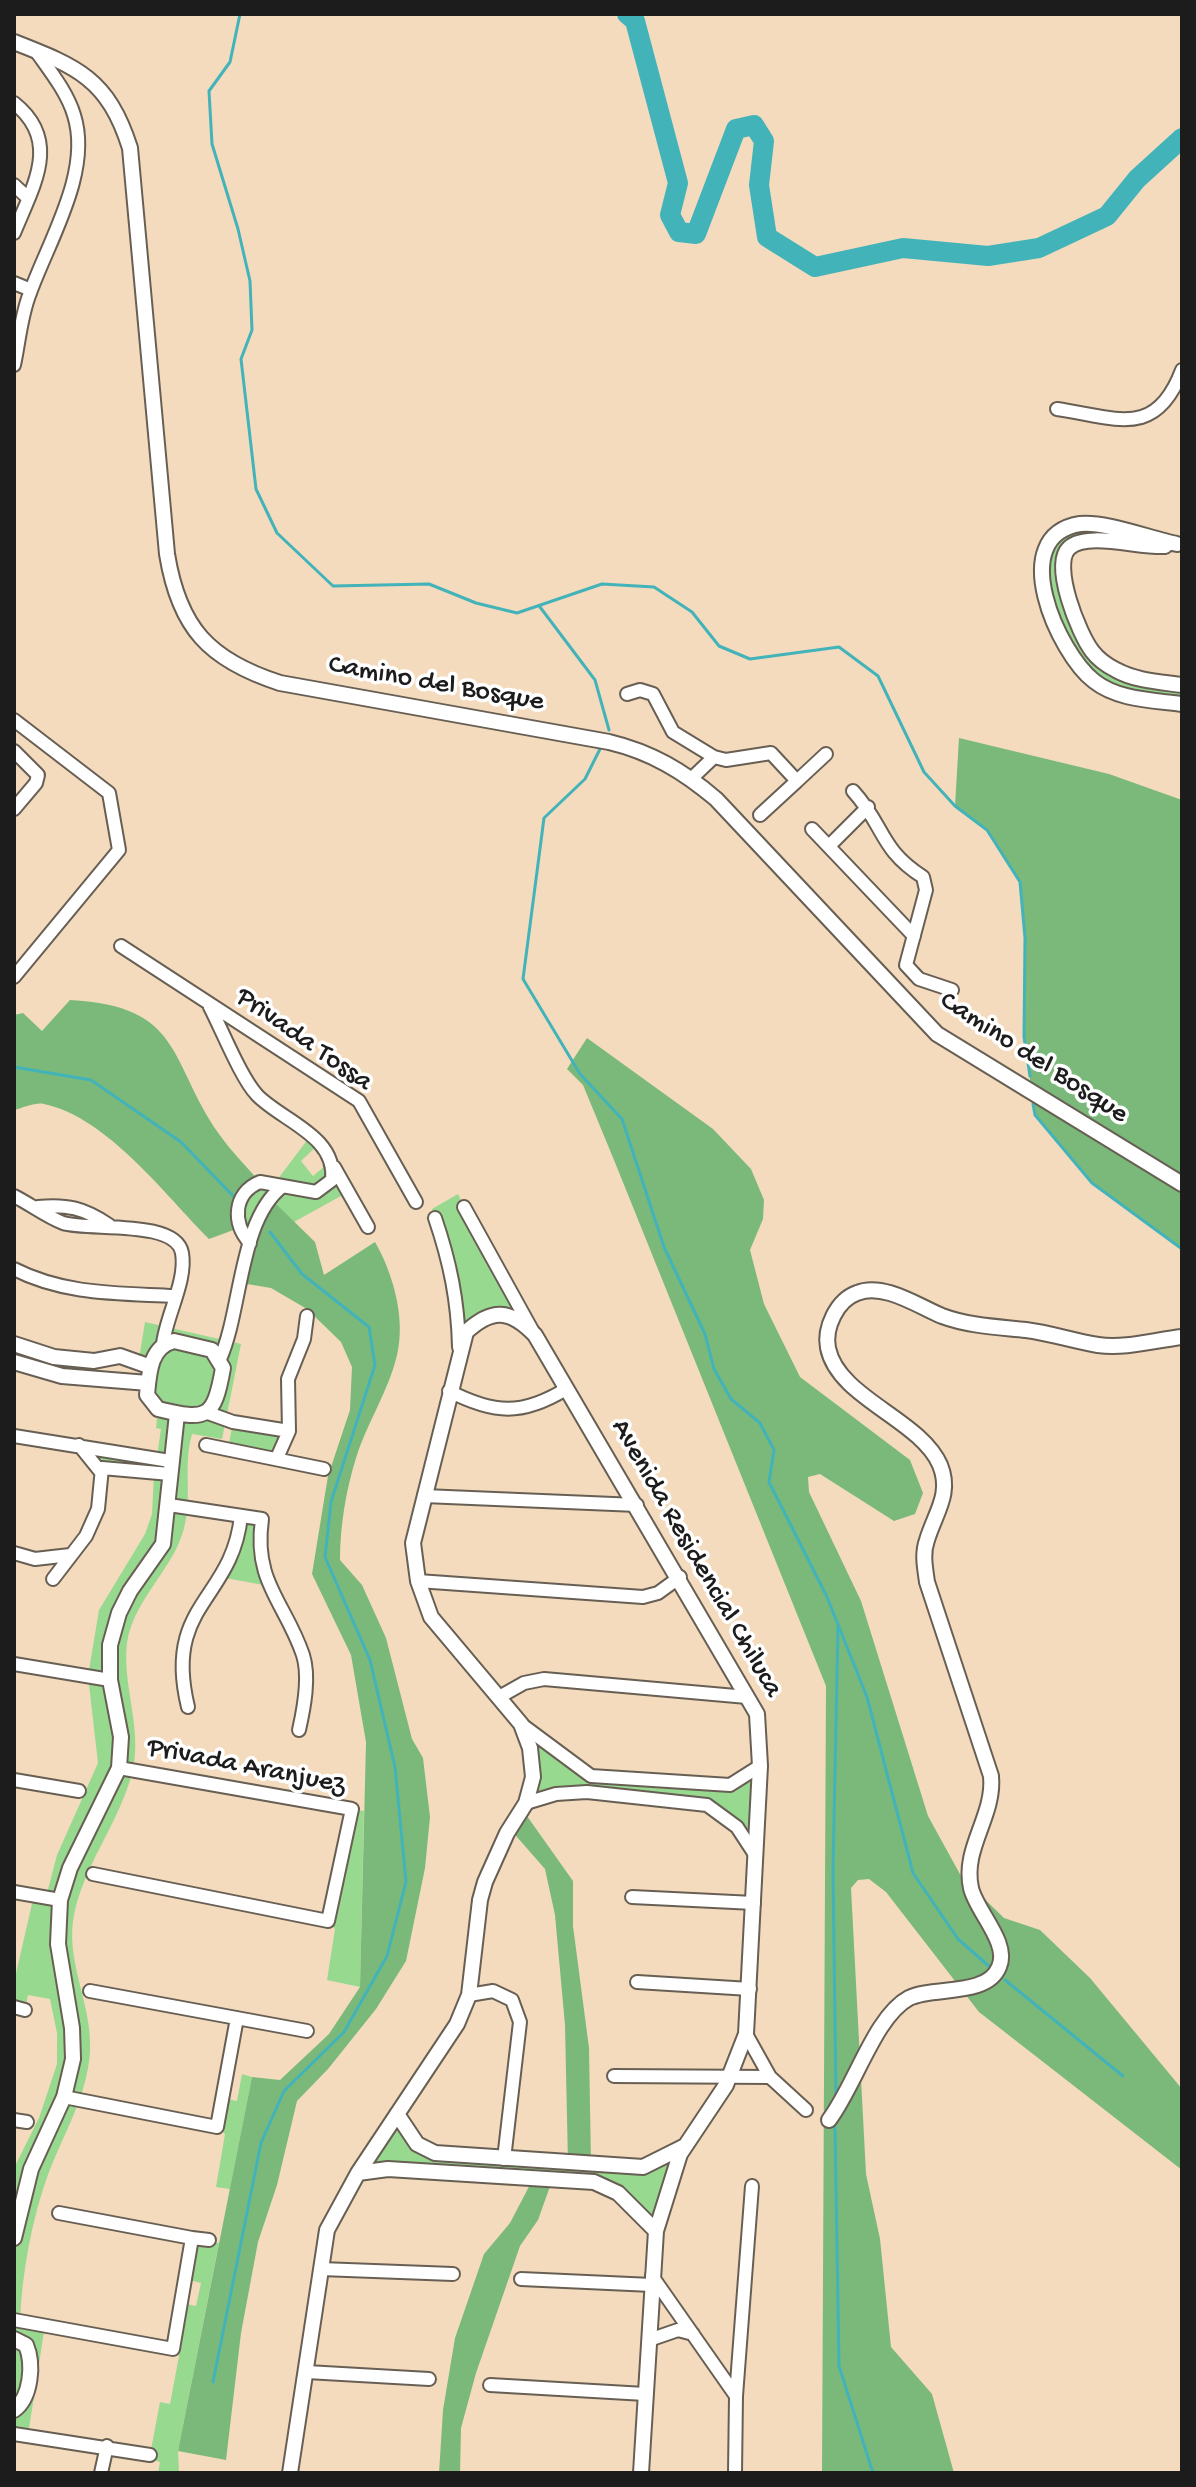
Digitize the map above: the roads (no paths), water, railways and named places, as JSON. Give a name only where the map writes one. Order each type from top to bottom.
[{"type":"street","name":"Camino del Bosque","points":[[14,42],[83,73],[107,94],[120,115],[130,148],[167,554],[180,606],[205,643],[243,671],[280,683],[640,749],[692,778],[937,1034],[1182,1184]]},
{"type":"street","points":[[14,365],[31,290],[72,183],[78,137],[74,114],[60,86],[36,51]]},
{"type":"street","points":[[14,103],[30,116],[39,131],[41,154],[14,233]]},
{"type":"street","points":[[14,185],[28,198]]},
{"type":"street","points":[[14,283],[31,290]]},
{"type":"street","points":[[1057,409],[1127,419],[1146,417],[1167,403],[1182,370]]},
{"type":"street","points":[[1179,544],[1084,524],[1069,527],[1049,545],[1041,574],[1044,593],[1066,648],[1092,680],[1123,695],[1182,704]]},
{"type":"street","points":[[1179,544],[1146,548],[1098,540],[1085,541],[1070,548],[1062,560],[1063,580],[1092,651],[1111,667],[1133,677],[1182,685]]},
{"type":"street","points":[[627,694],[640,690],[653,694],[673,732],[714,757],[726,760],[771,753],[797,781]]},
{"type":"street","points":[[14,720],[109,793],[119,850],[14,977]]},
{"type":"street","points":[[14,751],[38,775],[36,783],[14,809]]},
{"type":"street","points":[[760,815],[826,754]]},
{"type":"street","points":[[692,778],[714,757]]},
{"type":"street","points":[[853,791],[868,807],[896,858],[923,877],[926,890],[906,965],[887,982]]},
{"type":"street","points":[[829,846],[868,807]]},
{"type":"street","points":[[812,829],[914,936]]},
{"type":"street","name":"Privada Tossa","points":[[121,946],[359,1101],[416,1202]]},
{"type":"street","points":[[906,965],[919,979],[952,990]]},
{"type":"street","points":[[900,996],[919,979]]},
{"type":"street","name":"Privada Tossa","points":[[208,1004],[257,1095],[315,1138],[368,1227]]},
{"type":"street","points":[[250,1243],[239,1228],[236,1215],[243,1195],[260,1182],[316,1192],[332,1180],[334,1167]]},
{"type":"street","points":[[220,1359],[228,1342],[250,1243],[270,1198],[283,1186]]},
{"type":"street","points":[[14,1196],[61,1222],[109,1225],[168,1235],[179,1244],[183,1256],[163,1344],[145,1366],[144,1382],[151,1402],[158,1409],[198,1417],[208,1413],[217,1402],[223,1368],[220,1359],[212,1350],[174,1341],[163,1344]]},
{"type":"street","name":"Avenida Residencial Chiluca","points":[[464,1207],[506,1288],[680,1577],[757,1714],[760,1766],[746,2034],[730,2079],[685,2146],[669,2182],[656,2231],[641,2473]]},
{"type":"street","name":"Avenida Residencial Chiluca","points":[[435,1218],[451,1264],[458,1307],[459,1352]]},
{"type":"street","points":[[14,1269],[34,1279],[82,1292],[174,1296]]},
{"type":"street","points":[[829,2120],[844,2100],[881,2025],[892,2011],[908,1999],[924,1993],[989,1979],[1000,1967],[1001,1954],[976,1904],[969,1867],[990,1808],[991,1776],[927,1582],[923,1560],[926,1541],[943,1504],[946,1482],[939,1462],[925,1444],[835,1367],[827,1347],[830,1323],[840,1304],[856,1293],[879,1290],[967,1324],[1030,1331],[1100,1345],[1182,1337]]},
{"type":"street","name":"Avenida Residencial Chiluca","points":[[290,2473],[327,2230],[358,2173],[457,2024],[469,1995],[485,1882],[507,1833],[526,1803],[533,1777],[530,1748],[521,1724],[501,1696],[431,1617],[418,1581],[413,1543],[466,1332],[481,1319],[501,1314],[521,1320],[535,1335]]},
{"type":"street","points":[[277,1458],[289,1431],[288,1379],[304,1339],[307,1316]]},
{"type":"street","points":[[14,1344],[54,1357],[93,1361],[120,1356],[145,1366]]},
{"type":"street","points":[[93,1361],[94,1377]]},
{"type":"street","points":[[14,1362],[42,1372],[144,1382]]},
{"type":"street","points":[[449,1391],[478,1406],[510,1410],[542,1404],[566,1389]]},
{"type":"street","points":[[208,1413],[233,1422],[289,1431]]},
{"type":"street","points":[[14,2238],[31,2169],[64,2097],[73,2059],[72,2028],[58,1944],[60,1900],[70,1868],[119,1768],[121,1737],[110,1680],[110,1645],[119,1613],[163,1544],[177,1414]]},
{"type":"street","points":[[228,1449],[233,1422]]},
{"type":"street","points":[[14,1436],[79,1445],[170,1468]]},
{"type":"street","points":[[53,1579],[86,1536],[98,1509],[100,1471],[79,1445]]},
{"type":"street","points":[[206,1445],[324,1469]]},
{"type":"street","points":[[100,1471],[106,1466],[170,1468]]},
{"type":"street","points":[[424,1496],[637,1505]]},
{"type":"street","points":[[169,1505],[262,1519],[259,1541],[272,1596],[304,1656],[305,1704],[299,1730]]},
{"type":"street","points":[[188,1707],[182,1681],[182,1643],[195,1610],[223,1572],[238,1538],[241,1516]]},
{"type":"street","points":[[238,1538],[259,1541]]},
{"type":"street","points":[[14,1553],[35,1559],[70,1555]]},
{"type":"street","points":[[418,1581],[643,1597],[658,1593],[680,1577]]},
{"type":"street","points":[[14,1664],[110,1680]]},
{"type":"street","points":[[501,1696],[524,1683],[544,1679],[747,1697]]},
{"type":"street","points":[[521,1724],[591,1776],[730,1785],[760,1766]]},
{"type":"street","name":"Privada Aranjuez","points":[[93,1874],[328,1921],[352,1809],[119,1768]]},
{"type":"street","points":[[14,1780],[79,1791]]},
{"type":"street","points":[[526,1803],[556,1794],[587,1792],[707,1805],[737,1827],[754,1853]]},
{"type":"street","points":[[14,1892],[60,1900]]},
{"type":"street","points":[[632,1897],[754,1903]]},
{"type":"street","points":[[637,1982],[750,1989]]},
{"type":"street","points":[[90,1991],[307,2031]]},
{"type":"street","points":[[469,1995],[493,1991],[512,2000],[520,2022],[504,2159]]},
{"type":"street","points":[[64,2097],[217,2127],[237,2018]]},
{"type":"street","points":[[746,2034],[770,2077],[806,2110]]},
{"type":"street","points":[[614,2076],[770,2077]]},
{"type":"street","points":[[397,2114],[417,2144],[435,2153],[643,2167],[685,2146]]},
{"type":"street","points":[[358,2173],[388,2169],[594,2182],[618,2193],[656,2231]]},
{"type":"street","points":[[735,2473],[736,2396],[752,2186]]},
{"type":"street","points":[[59,2213],[209,2240]]},
{"type":"street","points":[[14,2320],[173,2349],[192,2238]]},
{"type":"street","points":[[321,2269],[453,2274]]},
{"type":"street","points":[[521,2279],[652,2281],[736,2396]]},
{"type":"street","points":[[649,2340],[678,2330],[693,2334]]},
{"type":"street","points":[[14,2339],[26,2345],[31,2357],[25,2399],[14,2410]]},
{"type":"street","points":[[307,2372],[429,2379]]},
{"type":"street","points":[[490,2385],[645,2394]]},
{"type":"street","points":[[14,2434],[150,2455]]},
{"type":"street","points":[[101,2473],[107,2446]]},
{"type":"waterway","points":[[240,14],[230,62],[209,91],[212,144],[250,281],[252,330],[241,359],[256,489],[277,533],[333,586],[429,584],[476,603],[517,613],[602,584],[654,587],[692,612],[719,646],[750,659],[839,647],[878,676],[924,772],[955,806],[987,830],[1020,882],[1025,938],[1024,1037],[1030,1076]]},
{"type":"waterway","points":[[627,14],[635,21],[678,183],[670,215],[679,232],[696,234],[736,129],[754,125],[764,141],[759,185],[767,237],[815,267],[903,248],[988,256],[1039,248],[1107,216],[1137,179],[1182,138]]},
{"type":"waterway","points":[[540,607],[595,680],[609,730]]},
{"type":"waterway","points":[[600,749],[585,779],[544,818],[523,979],[580,1074],[622,1119],[664,1247],[705,1334],[714,1369],[731,1399],[760,1423],[774,1450],[769,1482],[827,1597],[867,1697],[913,1873],[958,1939],[990,1967]]},
{"type":"waterway","points":[[14,1067],[91,1080],[181,1142],[236,1199]]},
{"type":"waterway","points":[[1033,1104],[1035,1115],[1092,1183],[1182,1249]]},
{"type":"waterway","points":[[213,2382],[261,2143],[284,2091],[344,2032],[387,1956],[406,1882],[395,1767],[370,1660],[325,1557],[331,1502],[375,1365],[369,1327],[302,1274],[270,1232]]},
{"type":"waterway","points":[[836,2098],[833,1871],[838,1626]]},
{"type":"waterway","points":[[1005,1980],[1123,2076]]},
{"type":"waterway","points":[[835,2127],[839,2366],[873,2473]]}]
